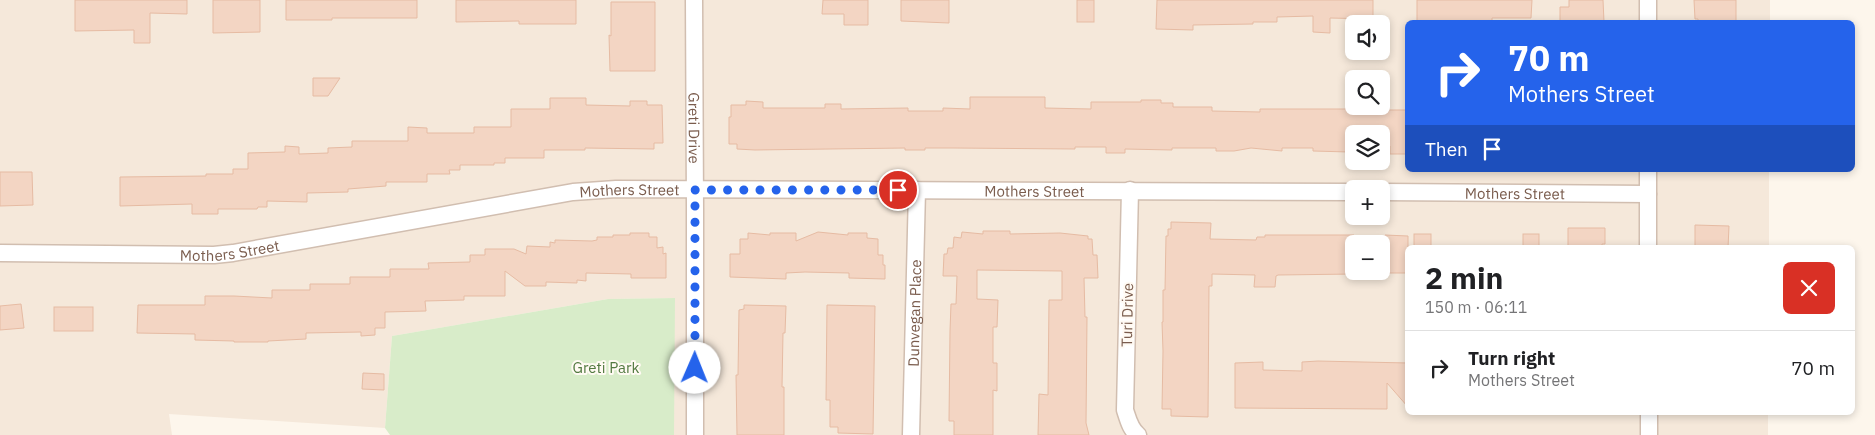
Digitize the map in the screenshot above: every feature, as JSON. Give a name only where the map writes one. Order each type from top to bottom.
[{"type":"street","name":"Greti Drive","points":[[694,0],[694,435]]},
{"type":"street","points":[[1648,0],[1648,20]]},
{"type":"street","points":[[1648,172],[1648,245]]},
{"type":"street","name":"Mothers Street","points":[[0,253],[214,255],[573,192],[616,189],[1345,192]]},
{"type":"street","name":"Dunvegan Place","points":[[911,435],[917,190]]},
{"type":"street","name":"Turi Drive","points":[[1130,190],[1125,410],[1128,422],[1138,435]]},
{"type":"street","name":"Mothers Street","points":[[1390,192],[1648,194]]},
{"type":"street","points":[[1649,415],[1649,435]]},
{"type":"shaded area","points":[[0,0],[1770,0],[1770,20],[1405,20],[1405,172],[1769,172],[1769,245],[1405,245],[1405,415],[1768,415],[1768,435],[674,435],[674,298],[608,299],[392,336],[385,428],[169,414],[172,435],[0,435]]},
{"type":"green space","name":"Greti Park","points":[[675,298],[674,435],[390,435],[385,428],[392,336],[608,299]]},
{"type":"building","points":[[75,0],[187,0],[187,14],[150,13],[150,43],[134,43],[134,30],[75,31]]},
{"type":"building","points":[[213,0],[260,0],[260,32],[213,33]]},
{"type":"building","points":[[286,0],[417,0],[417,18],[286,20]]},
{"type":"building","points":[[456,0],[576,0],[576,24],[519,24],[519,21],[456,22]]},
{"type":"building","points":[[823,0],[868,0],[868,25],[844,25],[844,14],[822,14]]},
{"type":"building","points":[[901,0],[949,0],[949,23],[901,21]]},
{"type":"building","points":[[1077,0],[1094,0],[1094,22],[1077,22]]},
{"type":"building","points":[[1157,0],[1373,0],[1373,15],[1345,15],[1345,18],[1330,18],[1330,33],[1313,32],[1313,16],[1277,17],[1277,22],[1253,22],[1253,24],[1193,25],[1193,30],[1156,29]]},
{"type":"building","points":[[1417,0],[1532,0],[1531,18],[1417,20]]},
{"type":"building","points":[[1569,0],[1603,0],[1604,20],[1560,20],[1560,7],[1569,7]]},
{"type":"building","points":[[1694,0],[1736,0],[1736,20],[1695,19]]},
{"type":"building","points":[[611,2],[655,2],[655,71],[610,71],[609,35],[611,36]]},
{"type":"building","points":[[313,78],[340,78],[328,96],[313,96]]},
{"type":"building","points":[[970,97],[1045,97],[1045,108],[1091,109],[1091,102],[1161,100],[1161,103],[1173,103],[1173,107],[1212,107],[1212,111],[1260,112],[1260,109],[1345,109],[1345,115],[1390,115],[1390,110],[1405,110],[1405,154],[1390,154],[1390,125],[1345,125],[1345,152],[1313,151],[1313,148],[1282,148],[1282,151],[1251,148],[1234,151],[1216,151],[1216,148],[1172,148],[1172,150],[1125,149],[1125,153],[1106,153],[1106,147],[1075,147],[1075,149],[925,148],[925,150],[905,150],[905,148],[755,150],[737,149],[737,144],[729,144],[731,105],[746,105],[746,101],[763,102],[763,108],[825,108],[825,104],[841,104],[841,109],[908,108],[908,111],[943,111],[943,108],[970,109]]},
{"type":"building","points":[[550,98],[586,98],[586,105],[630,106],[630,101],[647,101],[647,105],[662,105],[663,143],[654,143],[654,149],[585,148],[585,150],[544,150],[544,158],[505,158],[505,163],[494,163],[494,165],[460,165],[460,170],[449,170],[450,174],[427,174],[427,182],[386,182],[386,186],[348,189],[348,192],[307,193],[307,202],[267,201],[267,207],[258,207],[257,209],[218,209],[218,214],[192,214],[192,204],[120,206],[120,177],[233,174],[233,169],[248,169],[248,153],[285,152],[285,146],[299,147],[299,154],[328,153],[328,148],[352,147],[352,141],[408,141],[408,127],[427,128],[427,133],[474,133],[474,127],[511,127],[511,109],[550,109]]},
{"type":"building","points":[[0,172],[32,172],[33,205],[0,206]]},
{"type":"building","points":[[1171,222],[1211,223],[1210,239],[1256,240],[1257,237],[1265,237],[1265,235],[1345,235],[1345,274],[1278,275],[1276,276],[1275,287],[1254,287],[1255,275],[1212,274],[1212,286],[1209,286],[1208,417],[1171,416],[1171,409],[1162,409],[1163,290],[1165,290],[1166,236],[1168,236],[1168,229],[1171,229]]},
{"type":"building","points":[[1695,225],[1729,226],[1728,245],[1695,245]]},
{"type":"building","points":[[1568,228],[1605,228],[1605,244],[1568,245]]},
{"type":"building","points":[[983,231],[1010,231],[1010,234],[1060,233],[1088,236],[1088,239],[1092,239],[1093,255],[1097,255],[1098,278],[1084,278],[1085,317],[1087,317],[1086,423],[1089,435],[1038,435],[1039,394],[1048,395],[1049,300],[1062,300],[1062,271],[977,270],[977,299],[998,300],[997,327],[993,327],[993,363],[997,363],[997,391],[993,390],[993,435],[954,435],[954,421],[949,421],[950,331],[951,304],[956,304],[957,276],[943,276],[944,254],[947,254],[948,248],[953,248],[954,237],[961,238],[962,232],[983,234]]},
{"type":"building","points":[[818,232],[848,235],[848,233],[867,233],[867,238],[878,239],[878,255],[883,255],[885,279],[849,278],[849,273],[805,272],[786,273],[786,279],[730,277],[730,254],[740,254],[740,239],[748,239],[748,233],[770,235],[770,233],[796,233],[796,241]]},
{"type":"building","points":[[630,233],[649,233],[649,237],[657,237],[657,248],[663,247],[663,254],[666,253],[666,278],[631,278],[631,274],[586,273],[586,281],[577,280],[577,283],[546,282],[546,286],[525,286],[505,271],[505,296],[464,296],[464,300],[425,301],[426,311],[385,312],[385,328],[375,328],[375,335],[361,336],[361,332],[306,333],[306,339],[234,342],[195,340],[195,334],[137,333],[138,305],[205,305],[205,296],[272,298],[272,290],[310,290],[310,284],[350,284],[350,277],[390,277],[390,269],[429,269],[428,263],[470,262],[470,255],[485,255],[485,249],[514,249],[526,254],[527,246],[550,247],[550,242],[555,243],[555,240],[592,241],[597,240],[597,237],[630,235]]},
{"type":"building","points":[[1414,234],[1431,234],[1431,245],[1414,245]]},
{"type":"building","points":[[1523,234],[1539,234],[1539,245],[1523,245]]},
{"type":"building","points":[[1390,235],[1408,236],[1408,245],[1405,245],[1405,273],[1390,273]]},
{"type":"building","points":[[21,304],[24,328],[0,330],[0,306]]},
{"type":"building","points":[[744,305],[786,306],[785,333],[783,333],[782,387],[784,387],[784,435],[737,435],[736,375],[738,375],[739,310],[744,309]]},
{"type":"building","points":[[827,305],[875,306],[873,434],[838,433],[838,427],[830,427],[830,400],[826,400]]},
{"type":"building","points":[[54,307],[93,307],[93,331],[54,331]]},
{"type":"building","points":[[1263,362],[1263,370],[1302,371],[1302,362],[1405,363],[1405,404],[1387,383],[1387,409],[1235,408],[1235,363]]},
{"type":"building","points":[[363,373],[384,374],[384,390],[362,389]]},
{"type":"route","points":[[695,368],[695,190],[898,190]]}]
